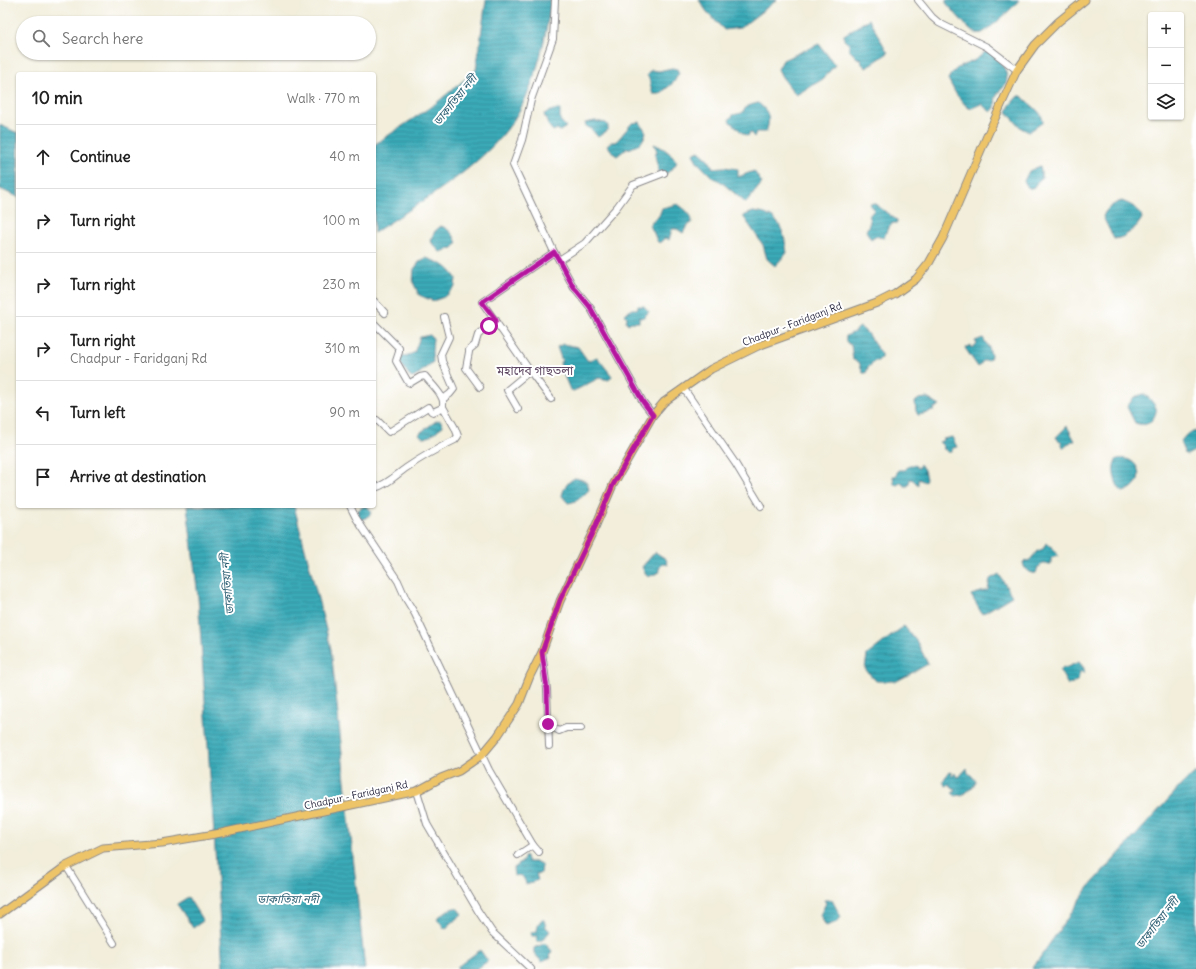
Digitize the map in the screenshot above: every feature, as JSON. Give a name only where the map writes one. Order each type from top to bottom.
[{"type":"main road","name":"Chadpur - Faridganj Rd","points":[[66,866],[103,848],[162,843],[221,833],[417,791],[441,778],[459,771],[482,755],[497,737],[519,704],[530,676],[542,652],[560,600],[596,525],[613,485],[653,415],[664,402],[711,369],[758,346],[877,303],[895,294],[916,279],[929,263],[944,238],[987,136],[1017,70],[1035,45],[1058,22],[1085,0]]},
{"type":"main road","points":[[0,914],[66,866]]},
{"type":"street","points":[[555,0],[553,39],[531,100],[522,140],[513,166],[554,252],[574,288],[590,307],[643,402],[653,415]]},
{"type":"street","points":[[918,0],[939,23],[987,47],[1017,70]]},
{"type":"street","points":[[559,260],[585,242],[617,207],[633,185],[664,173]]},
{"type":"street","points":[[551,399],[482,302],[554,252]]},
{"type":"street","points":[[376,303],[386,313]]},
{"type":"street","points":[[443,399],[454,389],[442,361],[441,354],[449,337],[444,317]]},
{"type":"street","points":[[480,387],[466,368],[469,352],[475,345],[478,335],[496,320]]},
{"type":"street","points":[[376,325],[398,348],[399,352],[396,361],[408,382],[410,383],[420,377],[425,376],[443,399],[443,407],[453,423],[458,436],[455,440],[430,452],[392,480],[376,487]]},
{"type":"street","points":[[518,409],[507,390],[530,371]]},
{"type":"street","points":[[684,389],[735,463],[760,506]]},
{"type":"street","points":[[376,420],[389,432],[428,407],[433,412],[443,407]]},
{"type":"street","points":[[351,508],[356,518],[398,581],[489,770],[533,845],[539,852]]},
{"type":"street","points":[[542,652],[547,689],[549,746]]},
{"type":"street","points":[[548,724],[559,731],[566,728],[581,728]]},
{"type":"street","points":[[417,791],[427,824],[478,911],[492,932],[531,969]]},
{"type":"street","points":[[518,855],[533,845]]},
{"type":"street","points":[[66,866],[114,943]]},
{"type":"water","name":"ডাকাতিয়া নদী","points":[[486,0],[551,0],[541,55],[529,91],[511,124],[487,152],[457,178],[376,232],[376,144],[435,104],[476,70]]},
{"type":"water","points":[[699,0],[777,0],[740,28],[724,30],[707,12]]},
{"type":"water","points":[[946,0],[1019,0],[986,31],[982,33],[974,33],[946,3]]},
{"type":"water","points":[[869,19],[888,53],[866,68],[862,64],[861,59],[857,58],[849,50],[849,44],[844,40],[844,35]]},
{"type":"water","points":[[819,44],[835,65],[823,79],[796,95],[782,77],[778,69],[783,60]]},
{"type":"water","points":[[988,50],[1000,61],[1007,76],[1005,85],[997,95],[995,108],[991,112],[981,104],[972,108],[967,107],[956,94],[948,79],[953,71],[975,60]]},
{"type":"water","points":[[672,68],[677,69],[679,73],[674,82],[660,94],[653,94],[647,75],[651,70],[659,71]]},
{"type":"water","points":[[1018,96],[1022,96],[1038,111],[1042,118],[1043,122],[1029,132],[1021,128],[1007,112],[1010,105]]},
{"type":"water","points":[[758,103],[765,109],[769,119],[766,132],[756,132],[754,137],[750,132],[748,136],[745,135],[729,120],[733,115],[742,113],[747,106]]},
{"type":"water","points":[[553,110],[560,110],[560,120],[566,127],[560,131],[557,129],[553,131],[548,125],[544,114]]},
{"type":"water","points":[[595,121],[606,123],[608,126],[608,130],[598,137],[586,126],[585,123]]},
{"type":"water","points":[[640,122],[646,132],[640,144],[626,149],[617,156],[614,154],[607,145],[611,142],[616,142],[632,123]]},
{"type":"water","points":[[0,125],[16,132],[16,196],[0,189]]},
{"type":"water","points":[[654,144],[667,151],[677,162],[666,174],[659,173],[655,155],[657,151]]},
{"type":"water","points":[[699,151],[709,160],[713,168],[724,167],[738,169],[738,177],[754,171],[762,183],[746,203],[720,181],[713,178],[698,163],[693,154]]},
{"type":"water","points":[[1040,166],[1042,178],[1032,189],[1029,189],[1024,181],[1029,171]]},
{"type":"water","points":[[1122,201],[1137,209],[1142,218],[1130,232],[1122,237],[1114,239],[1103,217],[1110,207]]},
{"type":"water","points":[[874,203],[897,221],[897,223],[890,225],[884,238],[875,236],[871,239],[866,231],[870,222],[869,216],[874,210],[870,204]]},
{"type":"water","points":[[678,204],[689,214],[692,223],[687,226],[683,233],[677,229],[672,229],[669,240],[665,238],[659,243],[649,226],[651,222],[659,216],[662,208]]},
{"type":"water","points":[[753,212],[766,214],[774,219],[780,227],[787,253],[775,266],[767,259],[763,245],[743,216]]},
{"type":"water","points":[[441,226],[451,233],[457,244],[453,248],[440,252],[430,241],[435,231]]},
{"type":"water","points":[[426,258],[443,265],[450,270],[456,278],[455,287],[444,297],[433,301],[419,295],[413,282],[414,269],[420,261]]},
{"type":"water","points":[[638,306],[644,306],[649,312],[643,317],[640,318],[639,316],[639,322],[631,322],[628,324],[626,322],[627,317],[624,314],[633,309],[637,309]]},
{"type":"water","points":[[860,327],[866,332],[881,354],[881,358],[878,361],[874,361],[868,367],[866,373],[863,373],[859,362],[853,360],[851,345],[846,342],[846,336]]},
{"type":"water","points":[[430,335],[433,338],[433,362],[415,377],[411,378],[399,361],[402,357],[414,353],[420,337]]},
{"type":"water","points":[[983,338],[989,348],[991,356],[989,360],[983,361],[978,367],[965,348],[970,345],[971,348],[977,344],[975,341]]},
{"type":"water","points":[[563,344],[578,347],[588,361],[597,357],[612,376],[609,380],[599,378],[574,391],[570,390],[561,368],[560,362],[562,361],[557,347]]},
{"type":"water","points":[[1144,394],[1156,408],[1156,413],[1150,422],[1146,424],[1135,423],[1127,407],[1134,397]]},
{"type":"water","points":[[927,398],[940,406],[934,408],[934,411],[918,415],[915,402],[919,399]]},
{"type":"water","points":[[439,420],[442,422],[443,426],[431,435],[425,438],[419,434],[436,421]]},
{"type":"water","points":[[1067,426],[1075,441],[1072,441],[1063,447],[1061,441],[1056,437]]},
{"type":"water","points":[[1196,431],[1196,450],[1187,455],[1185,454],[1180,442],[1187,434]]},
{"type":"water","points":[[952,437],[957,447],[953,448],[951,452],[947,452],[943,449],[943,446],[939,442],[943,439]]},
{"type":"water","points":[[1117,459],[1131,461],[1136,465],[1138,471],[1139,477],[1136,483],[1131,488],[1123,492],[1118,486],[1114,476],[1114,466]]},
{"type":"water","points":[[920,464],[924,470],[926,479],[925,482],[918,479],[918,485],[910,479],[908,486],[902,484],[902,482],[897,485],[894,484],[893,476],[896,476],[898,470],[905,470],[909,465],[915,465],[918,469]]},
{"type":"water","points":[[575,478],[585,481],[589,490],[577,500],[568,503],[562,496],[568,483]]},
{"type":"water","name":"ডাকাতিয়া নদী","points":[[187,508],[295,508],[331,649],[365,969],[223,969],[198,597]]},
{"type":"water","points":[[361,508],[369,508],[372,512],[361,521],[356,512]]},
{"type":"water","points":[[1046,543],[1052,547],[1059,557],[1056,556],[1051,558],[1051,564],[1043,564],[1038,567],[1036,573],[1029,572],[1024,567],[1023,562],[1030,560],[1037,551],[1043,549]]},
{"type":"water","points":[[655,552],[666,559],[668,565],[662,565],[659,569],[660,572],[648,577],[642,567]]},
{"type":"water","points":[[999,574],[1012,596],[982,614],[971,595],[988,590],[990,579]]},
{"type":"water","points":[[904,626],[917,642],[928,664],[897,681],[876,681],[865,669],[867,655]]},
{"type":"water","points":[[1079,662],[1084,668],[1084,673],[1080,671],[1078,680],[1068,685],[1060,671],[1063,667],[1065,668]]},
{"type":"water","points":[[967,768],[968,773],[976,781],[973,787],[962,796],[956,796],[952,793],[956,791],[955,788],[952,788],[950,784],[946,786],[943,782],[949,772],[952,773],[951,775],[953,776],[955,773],[956,776],[959,777]]},
{"type":"water","points":[[1196,772],[1196,969],[1032,969],[1089,887],[1183,783]]},
{"type":"water","points":[[525,855],[528,862],[536,862],[542,866],[541,873],[536,874],[538,880],[526,884],[519,875],[514,876],[513,869],[523,861]]},
{"type":"water","points":[[188,897],[203,921],[193,928],[177,904]]},
{"type":"water","points":[[824,900],[832,900],[841,917],[837,922],[826,926],[820,915],[826,903]]},
{"type":"water","points":[[457,908],[462,914],[445,929],[437,918],[448,910]]},
{"type":"water","points":[[541,920],[544,920],[546,927],[550,931],[543,940],[538,942],[536,940],[537,936],[532,936],[531,933],[537,931]]},
{"type":"water","points":[[545,943],[552,951],[550,955],[551,958],[542,962],[534,953],[534,948]]},
{"type":"water","points":[[480,950],[488,961],[477,969],[458,969],[457,967]]},
{"type":"district","name":"মহাদেব গাছতলা","points":[[535,370]]},
{"type":"route","points":[[489,326],[496,320],[482,302],[554,252],[574,288],[590,307],[643,402],[653,415],[613,485],[596,525],[560,600],[542,652],[547,689],[548,724]]}]
